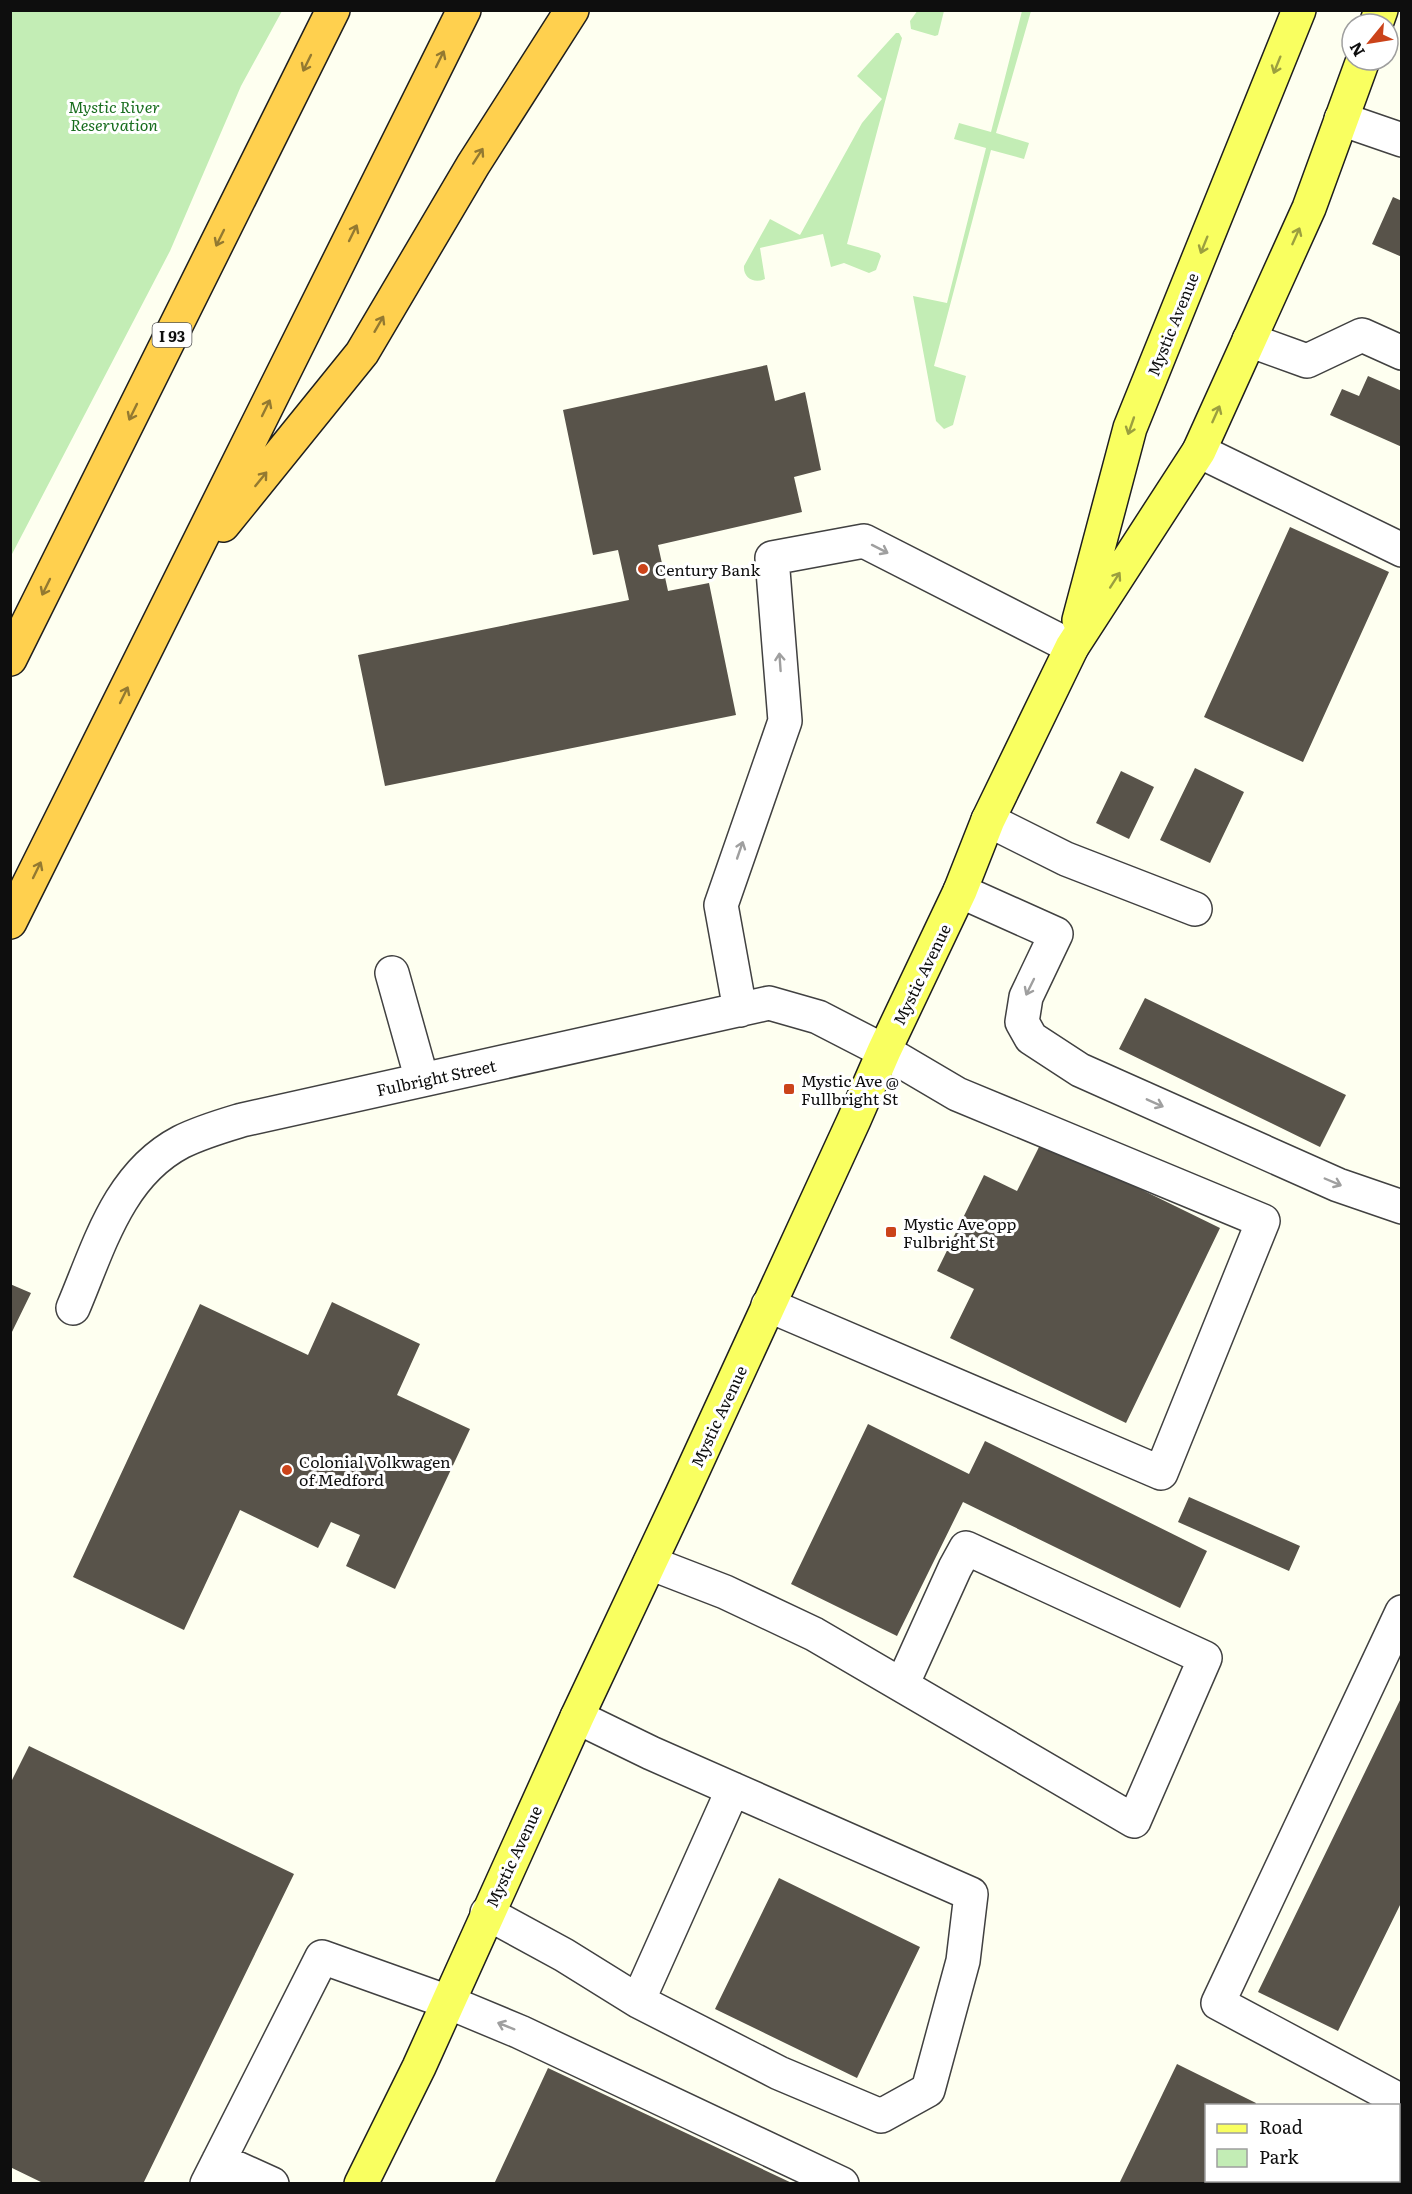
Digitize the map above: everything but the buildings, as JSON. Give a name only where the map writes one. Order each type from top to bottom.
[{"type":"highway","name":"I 93","points":[[10,659],[333,10]]},
{"type":"highway","points":[[10,922],[464,10]]},
{"type":"highway","points":[[184,573],[362,352],[473,165],[572,10]]},
{"type":"main road","name":"Mystic Avenue","points":[[1072,647],[1130,428],[1299,10]]},
{"type":"main road","name":"Mystic Avenue","points":[[361,2184],[419,2067],[577,1717],[960,891],[988,820],[1072,647],[1200,451],[1309,208],[1359,72]]},
{"type":"street","points":[[1341,119],[1401,140]]},
{"type":"street","points":[[1250,340],[1307,361],[1362,335],[1401,353]]},
{"type":"street","points":[[1200,451],[1401,550]]},
{"type":"street","points":[[740,1010],[721,905],[785,721],[772,558],[864,541],[1072,647]]},
{"type":"street","points":[[988,820],[1066,859],[1195,909]]},
{"type":"street","points":[[960,891],[1056,934],[1026,997],[1022,1022],[1031,1038],[1080,1070],[1338,1185],[1401,1208]]},
{"type":"street","points":[[392,973],[422,1080]]},
{"type":"street","name":"Fulbright Street","points":[[73,1308],[116,1207],[131,1184],[155,1160],[200,1133],[242,1120],[769,1003],[818,1017],[884,1051],[957,1094],[1263,1221],[1161,1473],[768,1305]]},
{"type":"street","points":[[650,1563],[725,1592],[814,1634],[1134,1821],[1205,1658],[966,1548],[902,1685]]},
{"type":"street","points":[[1394,2092],[1218,2003],[1401,1612]]},
{"type":"street","points":[[487,1913],[564,1955],[638,2001],[779,2073],[881,2116],[928,2090],[963,1961],[971,1893],[651,1753],[577,1717]]},
{"type":"street","points":[[638,2001],[733,1789]]},
{"type":"street","points":[[272,2184],[213,2172],[322,1957],[448,2002],[559,2050],[842,2184]]},
{"type":"green space","name":"Mystic River Reservation","points":[[11,10],[282,11],[241,86],[170,251],[11,556]]},
{"type":"green space","points":[[918,10],[944,11],[938,35],[911,29],[910,21]]},
{"type":"green space","points":[[1022,11],[1031,11],[996,133],[1029,143],[1024,159],[991,150],[934,366],[966,376],[953,425],[944,429],[936,421],[913,296],[947,303],[986,148],[954,139],[959,123],[991,132]]},
{"type":"green space","points":[[896,33],[899,33],[902,38],[847,244],[879,253],[881,256],[876,270],[869,273],[844,263],[831,267],[823,234],[760,248],[765,279],[757,281],[750,279],[745,274],[744,266],[770,219],[800,235],[862,123],[882,99],[857,76]]},
{"type":"place","name":"Century Bank","points":[[643,569]]},
{"type":"place","name":"Mystic Ave @ Fullbright St","points":[[789,1089]]},
{"type":"place","name":"Mystic Ave opp Fulbright St","points":[[891,1232]]},
{"type":"place","name":"Colonial Volkwagen of Medford","points":[[287,1470]]}]
